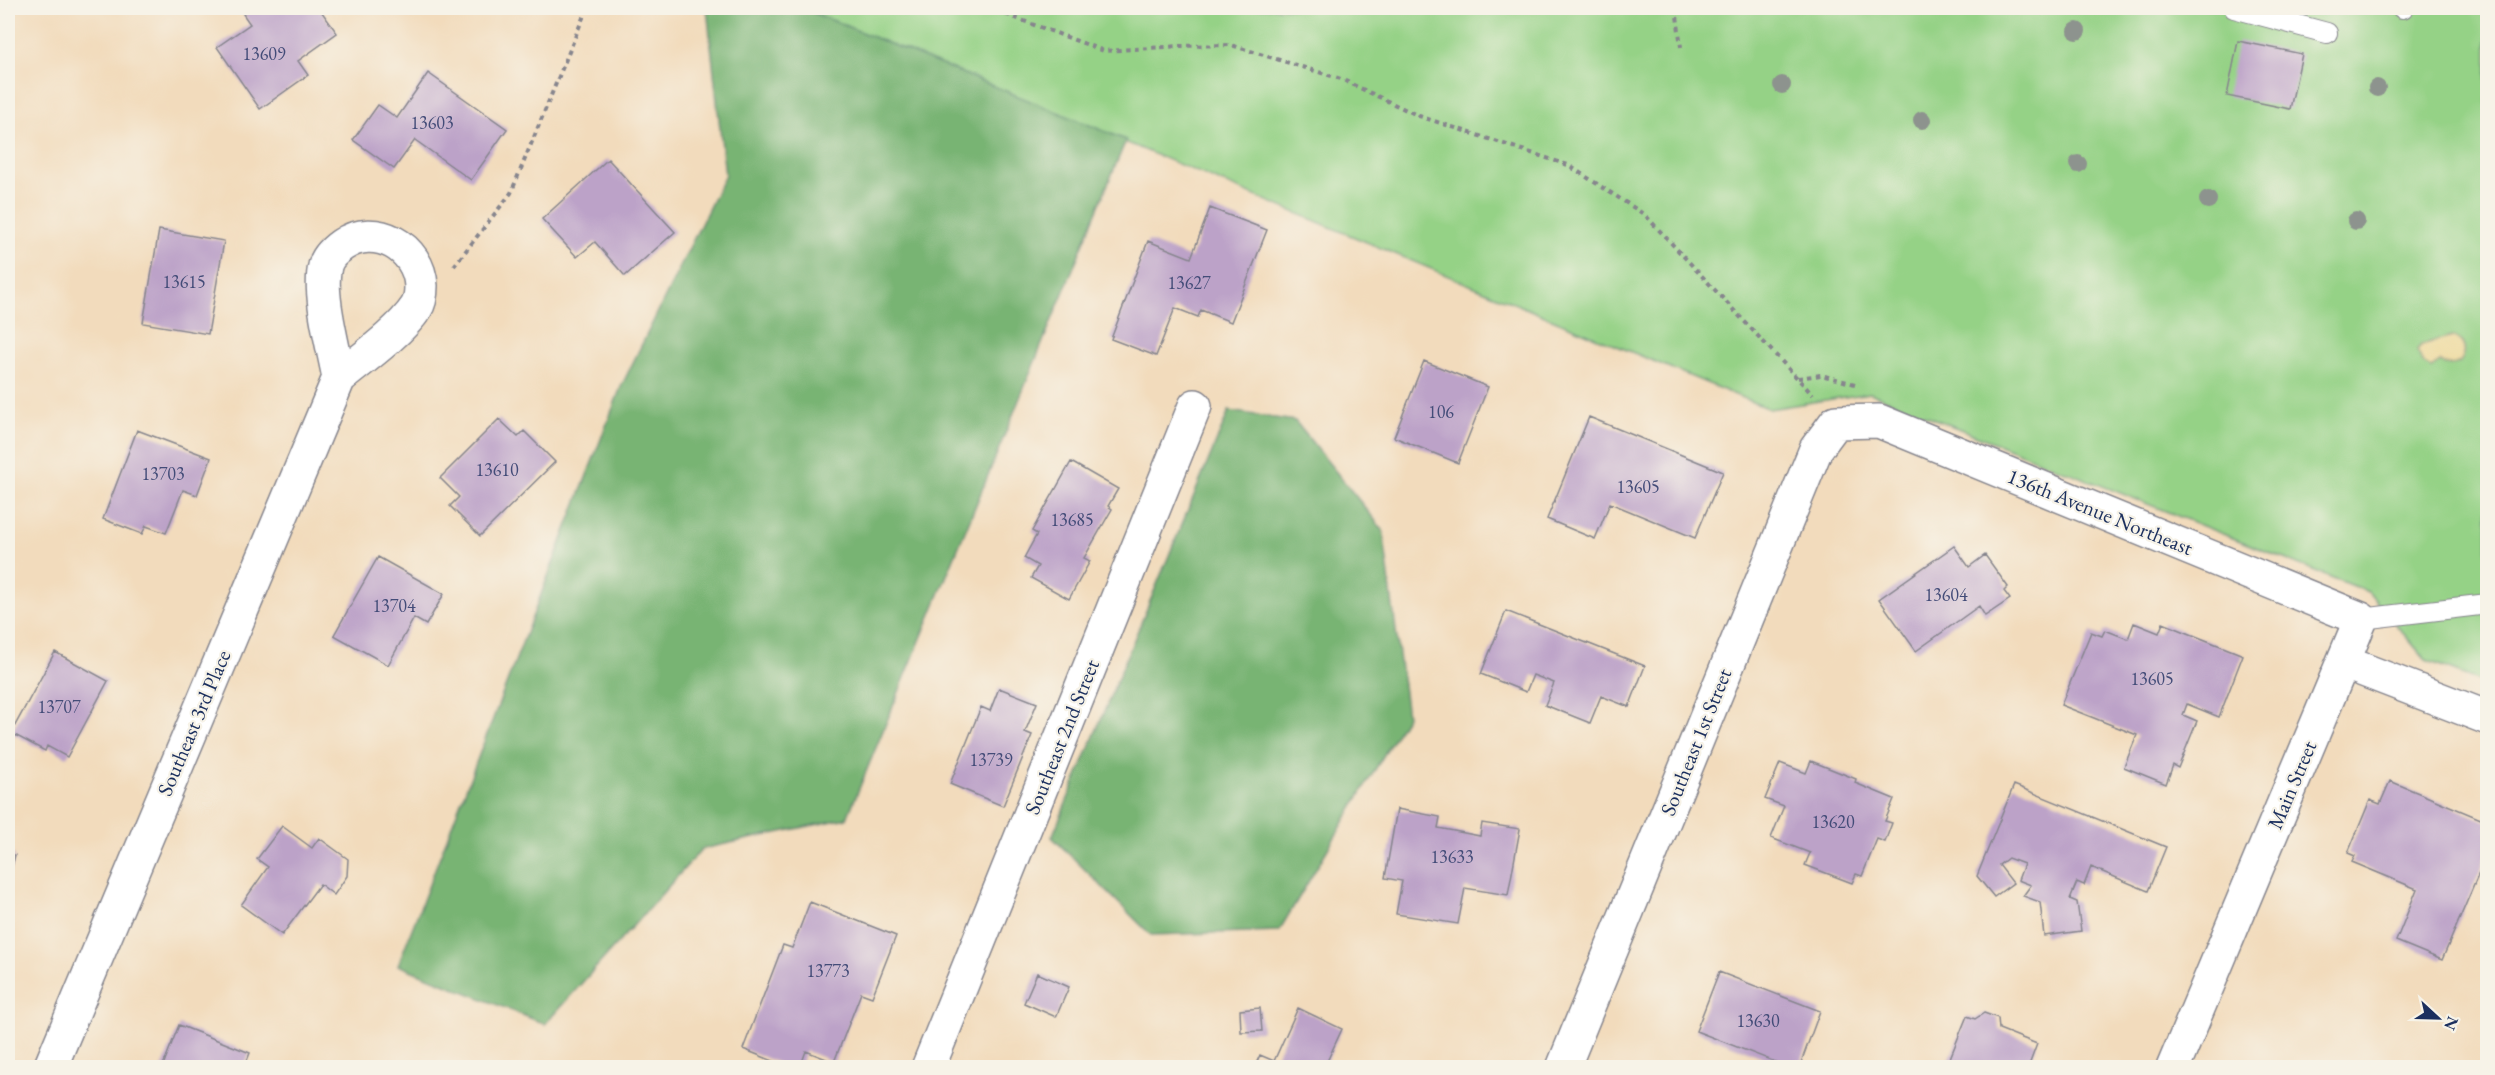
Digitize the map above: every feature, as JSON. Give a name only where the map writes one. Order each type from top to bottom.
[{"type":"street","name":"Southeast 3rd Place","points":[[50,1068],[339,378]]},
{"type":"street","name":"Southeast 2nd Street","points":[[928,1068],[1195,406]]},
{"type":"street","name":"136th Avenue Northeast","points":[[1836,422],[1879,421],[2361,619]]},
{"type":"street","name":"Southeast 1st Street","points":[[1563,1068],[1816,450],[1836,422]]},
{"type":"street","name":"Main Street","points":[[2173,1068],[2361,619]]},
{"type":"street","points":[[2343,662],[2487,718]]},
{"type":"lane","points":[[2234,8],[2327,33]]},
{"type":"lane","points":[[2361,619],[2487,604]]},
{"type":"path","points":[[454,267],[511,193],[587,8]]},
{"type":"path","points":[[989,8],[1104,51],[1180,45],[1231,45],[1341,79],[1419,116],[1568,165],[1645,215],[1836,422]]},
{"type":"path","points":[[1676,8],[1681,48]]},
{"type":"green space","points":[[707,8],[802,8],[1126,140],[847,818],[702,849],[545,1024],[398,965],[621,387],[725,175]]},
{"type":"green space","points":[[802,8],[2487,8],[2487,684],[2426,660],[2368,592],[1870,393],[1769,409]]},
{"type":"green space","points":[[1229,411],[1295,421],[1383,530],[1407,716],[1279,931],[1151,935],[1052,837]]},
{"type":"sand","points":[[2452,336],[2463,345],[2464,351],[2460,361],[2448,365],[2440,362],[2431,368],[2424,364],[2417,351],[2421,345]]},
{"type":"building","points":[[253,8],[319,8],[337,33],[298,61],[308,75],[260,109],[217,47],[250,24],[243,14]]},
{"type":"building","points":[[2238,41],[2302,54],[2290,109],[2227,96]]},
{"type":"building","points":[[428,73],[507,129],[471,180],[415,140],[394,169],[353,140],[378,105],[397,118]]},
{"type":"building","points":[[608,159],[675,232],[625,276],[595,242],[577,257],[542,219]]},
{"type":"building","points":[[1210,208],[1267,230],[1231,322],[1201,310],[1198,317],[1175,308],[1156,356],[1111,339],[1148,241],[1191,258]]},
{"type":"building","points":[[159,230],[224,241],[208,334],[143,323]]},
{"type":"building","points":[[1424,361],[1488,387],[1458,463],[1394,437]]},
{"type":"building","points":[[1589,417],[1723,472],[1695,538],[1610,503],[1595,539],[1547,519]]},
{"type":"building","points":[[499,419],[518,437],[524,431],[555,462],[480,536],[450,506],[459,497],[440,478]]},
{"type":"building","points":[[137,430],[211,458],[197,495],[183,490],[166,533],[146,526],[142,534],[103,519]]},
{"type":"building","points":[[1071,462],[1118,489],[1108,506],[1112,509],[1084,558],[1090,561],[1069,599],[1031,578],[1038,566],[1024,558],[1037,534],[1032,531]]},
{"type":"building","points":[[1954,546],[1969,567],[1985,555],[2008,587],[2004,591],[2010,599],[1985,616],[1979,606],[1916,651],[1879,599]]},
{"type":"building","points":[[378,557],[444,594],[426,625],[414,618],[388,665],[334,635]]},
{"type":"building","points":[[1506,611],[1645,666],[1629,707],[1601,696],[1590,723],[1545,705],[1554,683],[1533,675],[1526,692],[1481,674]]},
{"type":"building","points":[[2134,623],[2159,633],[2163,623],[2243,655],[2219,717],[2187,704],[2183,715],[2197,721],[2178,768],[2173,765],[2166,784],[2124,767],[2137,735],[2061,705],[2091,632],[2102,636],[2105,630],[2128,639]]},
{"type":"building","points":[[55,652],[108,681],[67,757],[47,746],[45,751],[11,733]]},
{"type":"building","points":[[999,688],[1037,703],[1025,732],[1032,735],[1003,806],[950,784],[981,707],[990,711]]},
{"type":"building","points":[[1811,761],[1856,779],[1855,783],[1894,799],[1885,821],[1892,823],[1885,842],[1877,839],[1862,876],[1856,874],[1852,883],[1805,865],[1810,853],[1771,838],[1784,806],[1765,799],[1780,763],[1806,773]]},
{"type":"building","points":[[2390,781],[2488,822],[2488,852],[2442,960],[2396,941],[2417,889],[2352,862],[2355,856],[2348,853],[2370,800],[2380,804]]},
{"type":"building","points":[[2014,785],[2166,847],[2148,891],[2091,867],[2084,885],[2077,882],[2070,899],[2077,902],[2081,931],[2044,936],[2040,902],[2023,896],[2031,885],[2018,880],[2024,864],[2008,858],[1999,865],[2013,883],[1994,897],[1977,876]]},
{"type":"building","points":[[1397,809],[1440,817],[1438,828],[1480,836],[1482,823],[1520,829],[1508,895],[1465,888],[1458,924],[1396,914],[1402,881],[1385,878]]},
{"type":"building","points":[[282,826],[312,848],[319,838],[348,859],[347,876],[334,895],[320,884],[282,935],[241,905],[268,867],[257,859]]},
{"type":"building","points":[[8,854],[15,855],[8,882]]},
{"type":"building","points":[[810,902],[896,936],[872,997],[861,993],[834,1062],[806,1051],[800,1068],[791,1068],[743,1049],[783,945],[792,948]]},
{"type":"building","points":[[1719,972],[1820,1011],[1799,1068],[1791,1068],[1696,1031]]},
{"type":"building","points":[[1037,973],[1069,987],[1056,1017],[1024,1003]]},
{"type":"building","points":[[1260,1008],[1262,1031],[1241,1032],[1240,1010]]},
{"type":"building","points":[[1298,1008],[1342,1029],[1324,1068],[1254,1068],[1260,1055],[1274,1061]]},
{"type":"building","points":[[1984,1013],[1998,1018],[1999,1029],[2037,1044],[2028,1068],[1946,1068],[1967,1016],[1975,1019]]},
{"type":"building","points":[[179,1025],[250,1053],[244,1068],[162,1068]]}]
